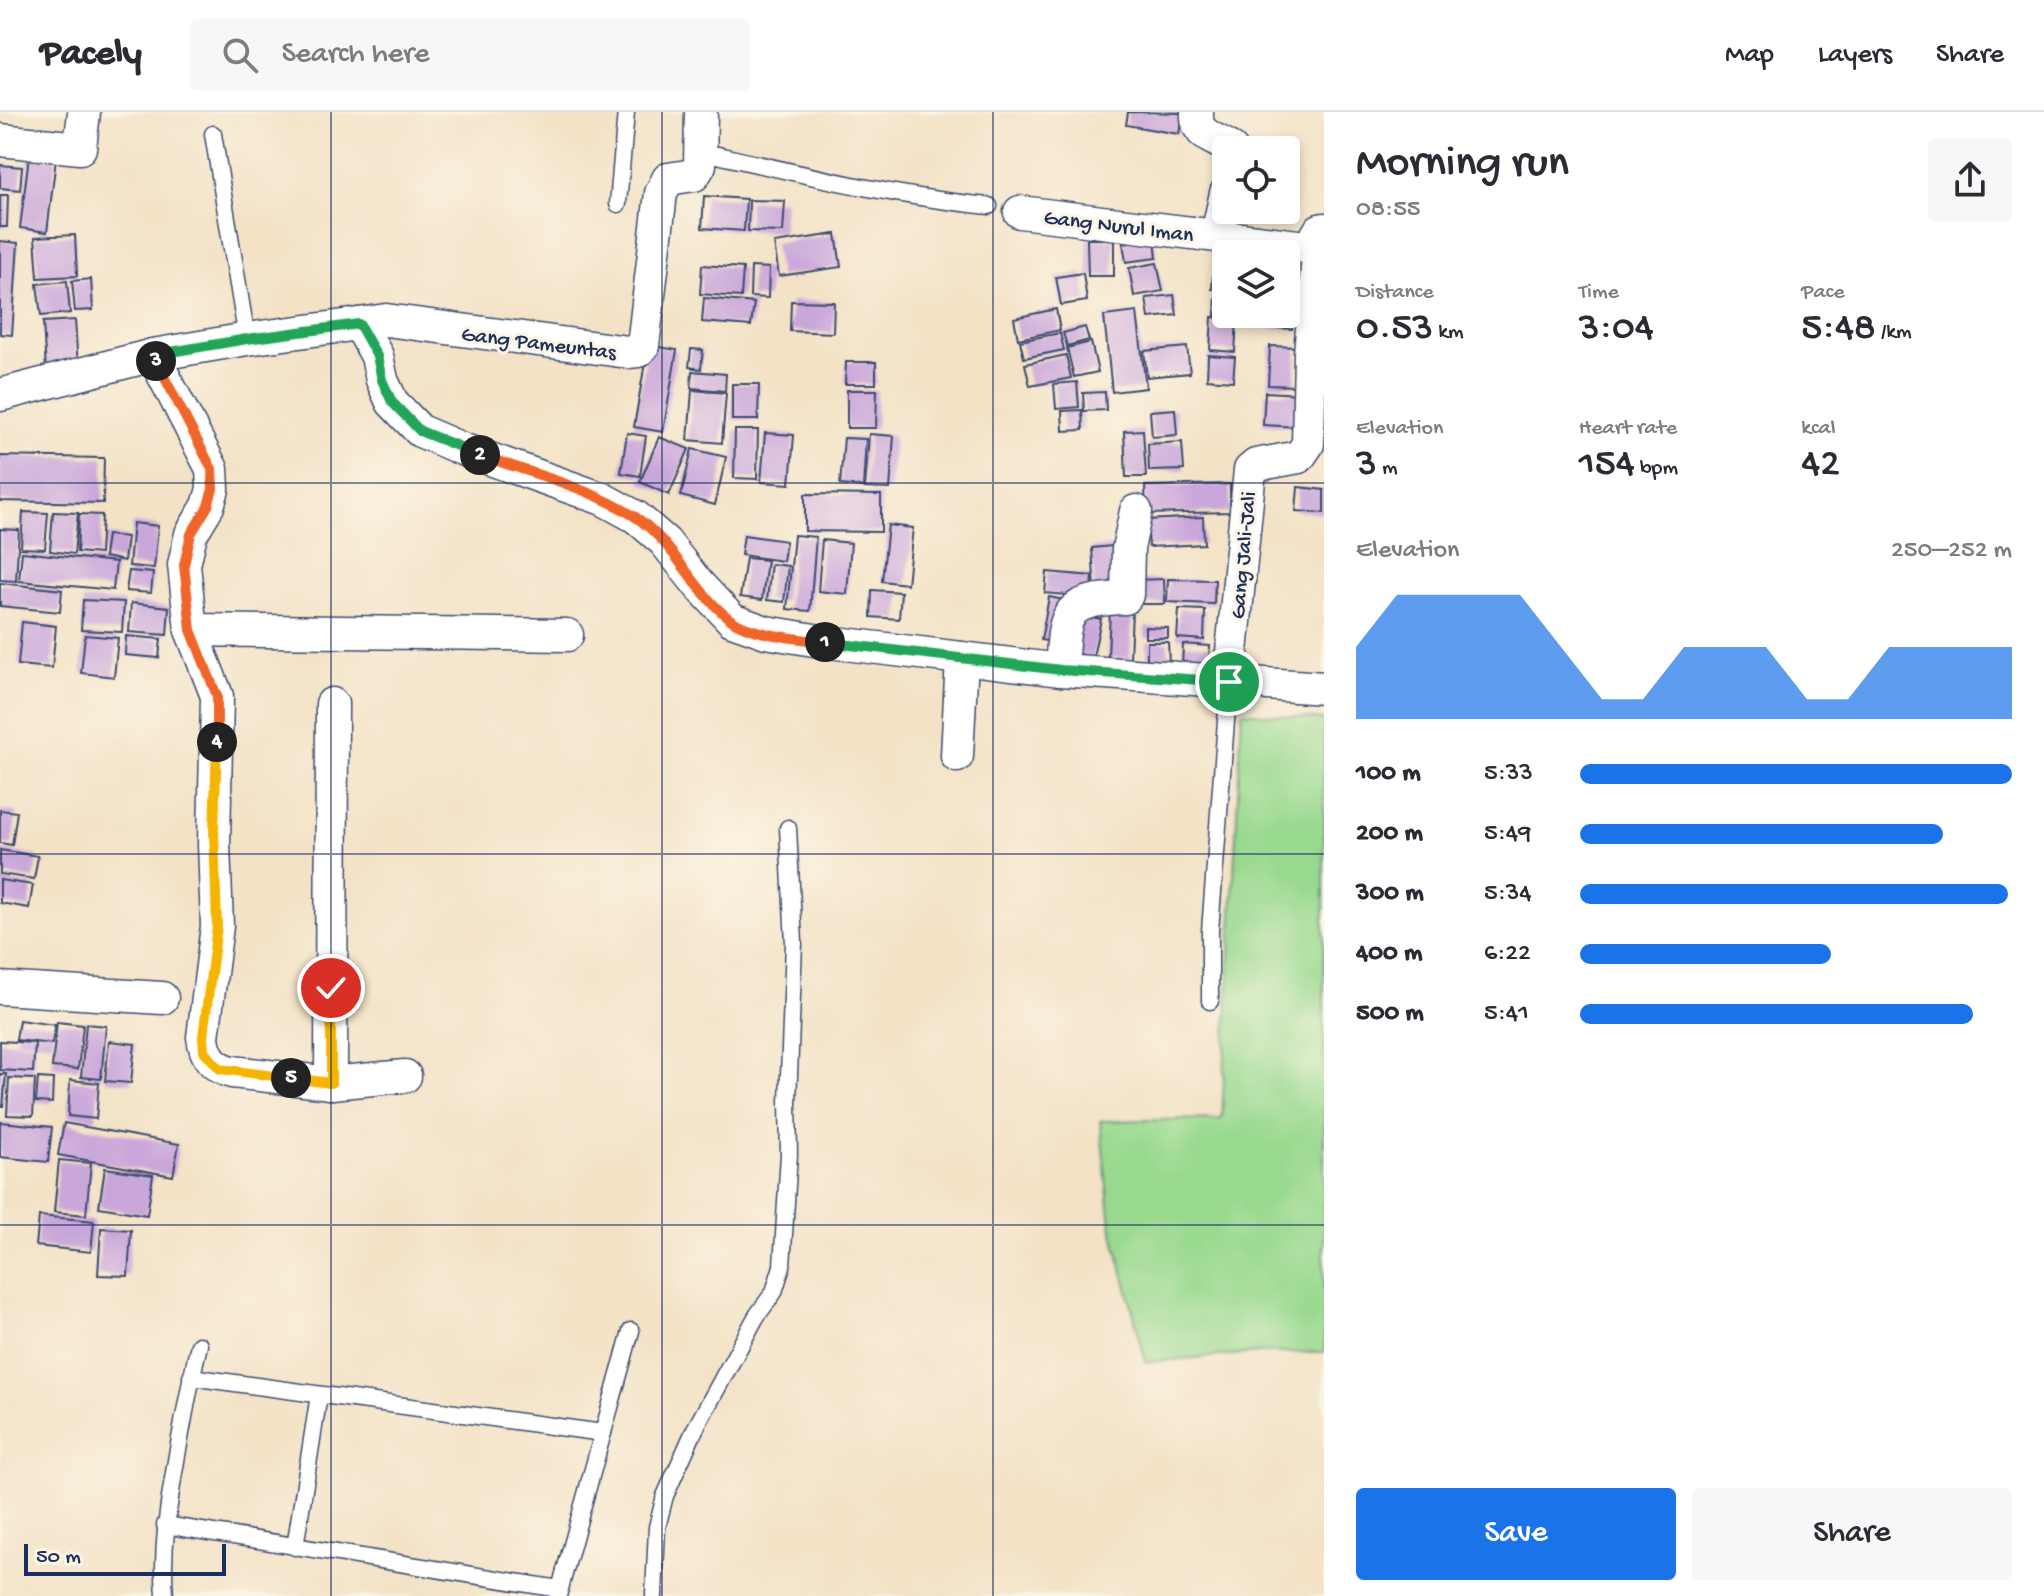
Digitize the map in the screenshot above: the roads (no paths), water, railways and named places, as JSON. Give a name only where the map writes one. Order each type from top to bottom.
[{"type":"street","points":[[0,140],[80,148],[84,112]]},
{"type":"street","points":[[701,112],[701,155]]},
{"type":"street","points":[[1197,112],[1197,119],[1212,140]]},
{"type":"street","name":"Gang Pameuntas","points":[[359,324],[386,320],[638,351],[643,346],[655,225],[663,186],[668,179],[694,175],[701,155]]},
{"type":"street","name":"Gang Nurul Iman","points":[[1020,212],[1306,247],[1322,230]]},
{"type":"street","points":[[1217,235],[1219,224]]},
{"type":"street","name":"Gang Jali-Jali","points":[[1229,682],[1250,470],[1256,465],[1299,457],[1308,444],[1316,420],[1310,354],[1322,230]]},
{"type":"street","points":[[0,395],[153,355],[359,324],[377,356],[382,380],[392,402],[420,431],[603,499],[636,517],[665,542],[732,620],[779,635],[1061,670],[1324,688]]},
{"type":"street","points":[[153,355],[212,469],[213,489],[208,506],[191,534],[184,565],[191,630],[217,696],[214,831],[217,926],[203,1037],[204,1051],[220,1069],[232,1072],[331,1083],[405,1076]]},
{"type":"street","points":[[1061,670],[1065,625],[1074,608],[1095,599],[1125,598],[1127,595],[1128,549],[1136,511]]},
{"type":"street","points":[[191,630],[567,635]]},
{"type":"street","points":[[957,756],[962,658]]},
{"type":"street","points":[[331,1083],[332,704]]},
{"type":"street","points":[[0,988],[162,998]]},
{"type":"lane","points":[[618,204],[626,112]]},
{"type":"lane","points":[[213,134],[247,339]]},
{"type":"lane","points":[[701,155],[718,155],[867,190],[989,206]]},
{"type":"lane","points":[[1210,1001],[1210,931],[1229,682]]},
{"type":"lane","points":[[654,1596],[657,1527],[665,1496],[695,1429],[756,1317],[774,1292],[782,1266],[789,1154],[794,943],[788,828]]},
{"type":"lane","points":[[165,1525],[558,1592],[631,1331]]},
{"type":"lane","points":[[165,1596],[165,1525],[199,1345]]},
{"type":"lane","points":[[191,1377],[603,1433]]},
{"type":"lane","points":[[295,1547],[319,1395]]}]
